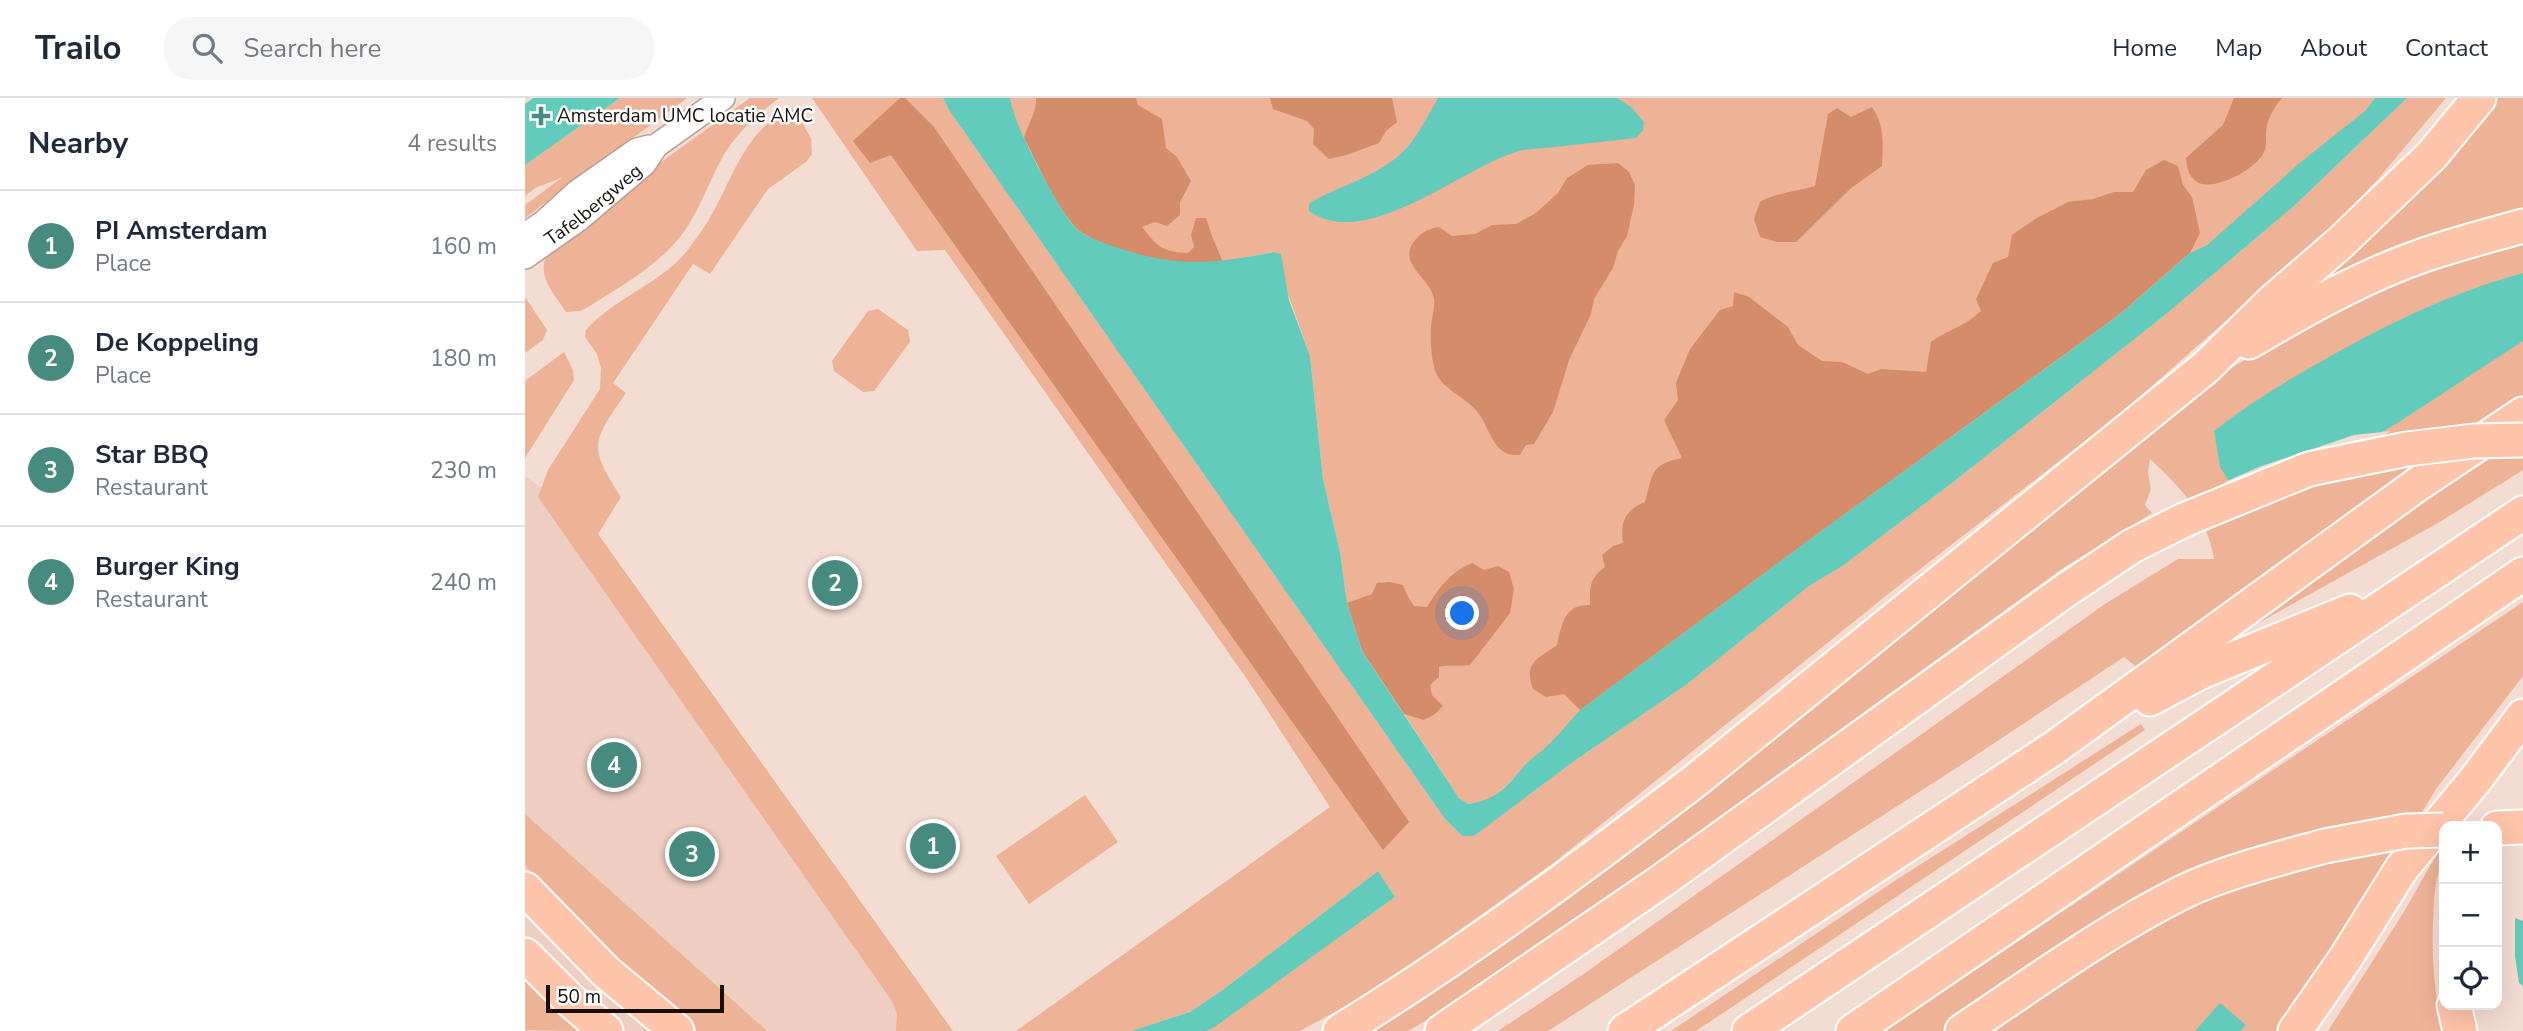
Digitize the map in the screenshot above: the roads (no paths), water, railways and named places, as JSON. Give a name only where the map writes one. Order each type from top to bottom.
[{"type":"highway","points":[[1340,1031],[1404,992],[1648,816],[2206,367],[2273,301],[2340,243],[2432,155],[2479,98]]},
{"type":"highway","points":[[2206,367],[2285,321],[2374,275],[2423,255],[2523,226]]},
{"type":"highway","points":[[1625,1031],[2054,748],[2418,484],[2523,414]]},
{"type":"highway","points":[[1442,1031],[1663,880],[2066,590],[2132,546],[2184,520],[2309,469],[2407,449],[2474,441],[2523,440]]},
{"type":"highway","points":[[1749,1031],[2523,513]]},
{"type":"highway","points":[[1853,1031],[2523,574]]},
{"type":"highway","points":[[2054,748],[2201,672],[2414,585]]},
{"type":"highway","points":[[2470,821],[2485,780],[2521,718]]},
{"type":"highway","points":[[2295,1031],[2402,868],[2476,779],[2521,718]]},
{"type":"highway","points":[[2502,828],[2523,827]]},
{"type":"highway","points":[[1962,1031],[2078,954],[2186,891],[2266,862],[2325,846],[2406,831],[2439,830]]},
{"type":"highway","points":[[525,889],[606,972],[677,1031]]},
{"type":"highway","points":[[525,954],[570,1000],[606,1031]]},
{"type":"highway","points":[[2455,1010],[2460,1031]]},
{"type":"street","name":"Tafelbergweg","points":[[525,257],[579,219],[643,164],[656,146],[723,98]]},
{"type":"street","name":"Tafelbergweg","points":[[525,235],[577,192],[637,150],[656,146]]},
{"type":"water","points":[[533,98],[620,98],[525,165],[525,104]]},
{"type":"water","points":[[943,98],[1010,98],[1022,133],[1057,200],[1073,225],[1091,238],[1137,254],[1176,261],[1213,261],[1273,252],[1281,254],[1289,300],[1310,356],[1323,479],[1340,552],[1347,603],[1362,651],[1459,798],[1468,804],[1487,799],[1501,791],[1580,710],[2119,315],[2190,253],[2207,245],[2302,161],[2365,111],[2375,98],[2407,98],[2294,206],[2165,315],[1952,483],[1841,567],[1809,586],[1686,685],[1577,759],[1474,836],[1462,836],[1445,819]]},
{"type":"water","points":[[1438,98],[1617,98],[1631,107],[1644,122],[1643,130],[1636,138],[1513,153],[1384,215],[1357,221],[1332,221],[1309,211],[1309,204],[1370,174],[1405,150],[1421,129]]},
{"type":"water","points":[[2523,273],[2523,341],[2399,422],[2259,504],[2243,503],[2220,467],[2214,431],[2289,380],[2382,329],[2427,307]]},
{"type":"water","points":[[1378,871],[1395,897],[1216,1026],[1207,1031],[1131,1031],[1190,1012]]},
{"type":"water","points":[[2515,918],[2523,921],[2523,986],[2519,983],[2515,956]]},
{"type":"water","points":[[2220,1003],[2246,1025],[2240,1031],[2195,1031]]},
{"type":"place","name":"Amsterdam UMC locatie AMC","points":[[541,116]]},
{"type":"place","name":"De Koppeling","points":[[835,583]]},
{"type":"place","name":"Burger King","points":[[614,765]]},
{"type":"place","name":"PI Amsterdam","points":[[933,846]]},
{"type":"place","name":"Star BBQ","points":[[692,854]]}]
